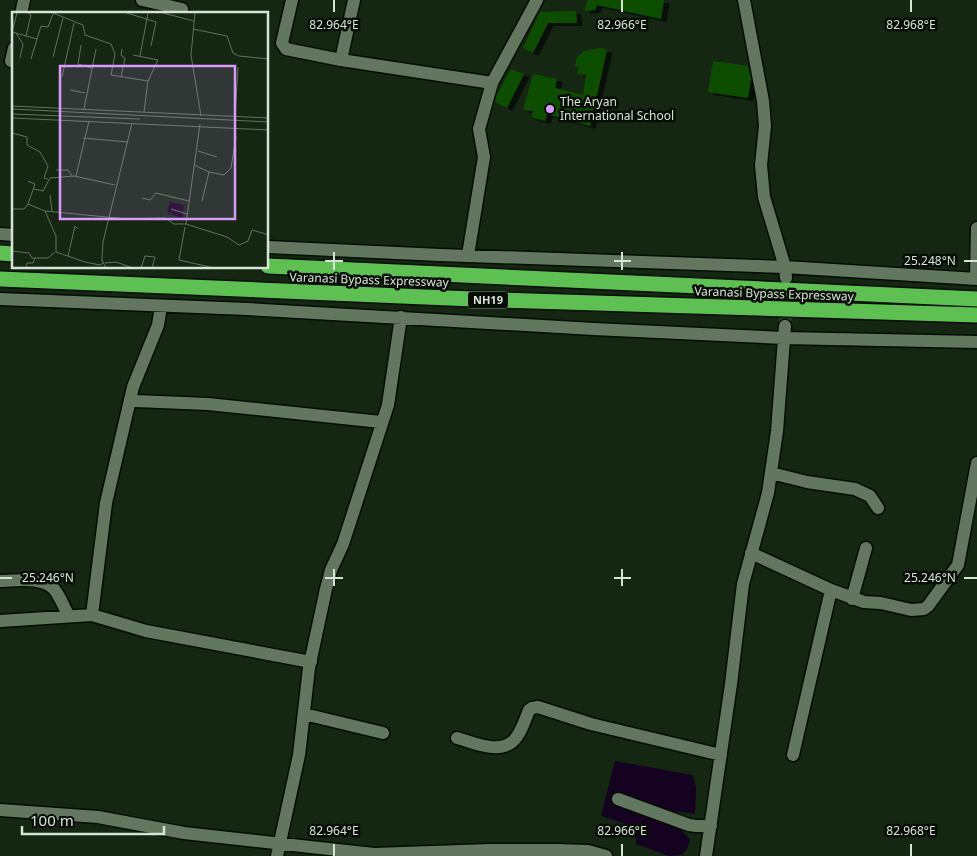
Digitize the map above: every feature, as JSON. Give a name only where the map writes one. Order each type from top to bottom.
[{"type":"highway","name":"Varanasi Bypass Expressway","points":[[269,266],[977,299]]},
{"type":"highway","name":"Varanasi Bypass Expressway","points":[[0,279],[472,299],[977,315]]},
{"type":"street","points":[[142,0],[182,7]]},
{"type":"street","points":[[292,0],[283,38],[283,47],[294,52],[492,83]]},
{"type":"street","points":[[341,60],[354,0]]},
{"type":"street","points":[[468,255],[484,157],[479,129],[492,83],[537,0]]},
{"type":"street","points":[[744,0],[763,101],[765,126],[762,165],[764,197],[786,273]]},
{"type":"street","points":[[11,61],[12,57]]},
{"type":"street","points":[[269,247],[468,255],[786,273],[976,278],[977,228]]},
{"type":"street","points":[[0,299],[401,317],[594,329],[785,332],[977,342]]},
{"type":"street","points":[[92,615],[106,503],[133,387],[158,324],[161,306]]},
{"type":"street","points":[[279,850],[299,754],[311,662],[331,570],[343,544],[388,405],[401,317]]},
{"type":"street","points":[[706,856],[743,584],[768,493],[777,431],[785,332]]},
{"type":"street","points":[[130,400],[208,404],[382,422]]},
{"type":"street","points":[[751,553],[852,599],[911,610],[924,609],[958,565],[977,463]]},
{"type":"street","points":[[770,474],[855,490],[870,496],[878,508]]},
{"type":"street","points":[[852,599],[866,548]]},
{"type":"street","points":[[0,581],[44,582],[53,587],[69,616]]},
{"type":"street","points":[[793,756],[831,590]]},
{"type":"street","points":[[0,621],[92,615],[146,631],[311,662]]},
{"type":"street","points":[[457,738],[490,746],[506,745],[513,742],[529,710],[538,707],[591,724],[721,754]]},
{"type":"street","points":[[304,714],[384,733]]},
{"type":"street","points":[[618,799],[689,825],[711,826]]},
{"type":"street","points":[[0,810],[98,817],[279,850],[374,854],[490,850],[588,850],[606,856]]},
{"type":"shaded area","points":[[615,761],[693,775],[696,788],[695,814],[675,811],[674,823],[690,839],[687,849],[682,855],[669,856],[636,844],[635,827],[601,816]]},
{"type":"building","points":[[588,0],[664,0],[661,19],[597,5],[595,10],[584,11]]},
{"type":"building","points":[[576,11],[577,23],[548,23],[533,53],[523,48],[540,12]]},
{"type":"building","points":[[601,48],[607,50],[590,126],[547,114],[545,121],[531,117],[533,111],[523,110],[533,74],[557,79],[555,88],[583,95],[586,75],[577,74],[579,67],[575,66],[577,57],[584,51]]},
{"type":"building","points":[[713,61],[748,66],[751,79],[748,98],[708,92]]},
{"type":"building","points":[[511,69],[524,74],[507,108],[495,102],[497,94]]},
{"type":"tunnel","points":[[785,326],[786,281]]},
{"type":"place","name":"The Aryan International School","points":[[550,109]]}]
